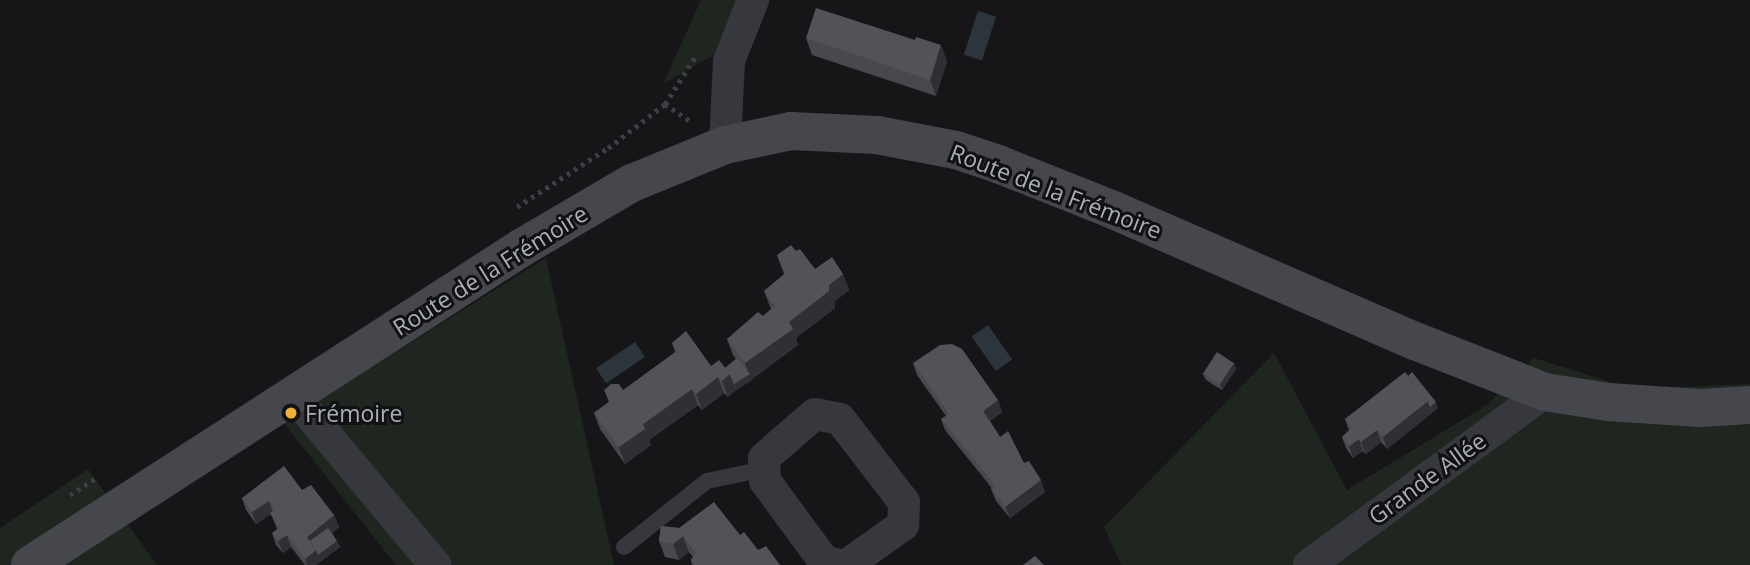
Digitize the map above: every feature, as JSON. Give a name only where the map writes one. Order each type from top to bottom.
[{"type":"street","points":[[725,145],[729,61],[753,0]]},
{"type":"street","name":"Route de la Frémoire","points":[[30,565],[522,248],[632,183],[725,145],[791,131],[877,135],[956,150],[1111,209],[1415,341],[1545,392],[1608,402],[1700,408],[1750,405]]},
{"type":"street","name":"Grande Allée","points":[[1309,565],[1545,392]]},
{"type":"street","points":[[293,395],[435,565]]},
{"type":"street","points":[[838,565],[824,561],[765,481],[764,458],[815,414],[840,419],[904,502],[903,525],[883,556],[847,565]]},
{"type":"lane","points":[[624,547],[707,481],[764,469]]},
{"type":"path","points":[[516,208],[608,148],[665,104],[700,47]]},
{"type":"path","points":[[68,496],[102,474]]},
{"type":"shaded area","points":[[701,0],[742,0],[714,55],[663,84]]},
{"type":"shaded area","points":[[978,11],[996,17],[982,61],[964,55]]},
{"type":"shaded area","points":[[546,258],[614,565],[396,565],[283,422]]},
{"type":"shaded area","points":[[988,325],[1012,359],[996,371],[972,336]]},
{"type":"shaded area","points":[[635,342],[645,357],[606,383],[596,368]]},
{"type":"shaded area","points":[[1274,353],[1347,490],[1487,405],[1534,358],[1633,389],[1750,384],[1750,565],[1121,565],[1104,527]]},
{"type":"shaded area","points":[[88,469],[157,565],[0,565],[0,528]]},
{"type":"building","points":[[816,8],[915,40],[916,37],[941,45],[930,80],[806,38]]},
{"type":"building","points":[[791,245],[796,251],[800,249],[815,269],[832,257],[843,274],[829,285],[829,291],[789,322],[793,329],[745,363],[727,339],[758,312],[763,316],[775,306],[764,291],[785,274],[777,255]]},
{"type":"building","points":[[686,331],[711,366],[719,360],[730,374],[722,381],[718,377],[696,394],[692,389],[643,424],[645,429],[619,447],[594,413],[609,402],[604,390],[611,384],[619,384],[623,390],[677,351],[672,343]]},
{"type":"building","points":[[952,344],[962,349],[998,400],[983,411],[1000,437],[1008,431],[1024,463],[1029,461],[1041,480],[1005,507],[991,489],[995,486],[941,419],[949,414],[913,363],[940,345]]},
{"type":"building","points":[[1217,352],[1234,363],[1220,385],[1203,374]]},
{"type":"building","points":[[737,358],[750,374],[734,384],[725,368]]},
{"type":"building","points":[[1405,372],[1428,401],[1383,437],[1377,430],[1361,442],[1359,439],[1349,446],[1342,437],[1351,428],[1345,419]]},
{"type":"building","points":[[1412,372],[1436,402],[1430,407],[1408,376]]},
{"type":"building","points":[[363,407],[368,412],[361,418],[356,412]]},
{"type":"building","points":[[284,466],[302,490],[311,485],[334,515],[307,537],[316,550],[305,559],[287,535],[278,541],[272,533],[279,528],[270,513],[274,510],[269,501],[252,512],[242,498]]},
{"type":"building","points":[[714,502],[740,535],[744,532],[758,550],[766,546],[780,565],[694,565],[691,560],[696,553],[683,536],[673,544],[659,541],[661,526],[679,528]]},
{"type":"building","points":[[328,528],[337,541],[318,555],[310,541]]},
{"type":"building","points":[[1035,556],[1044,565],[1023,565]]},
{"type":"place","name":"Frémoire","points":[[291,413]]}]
